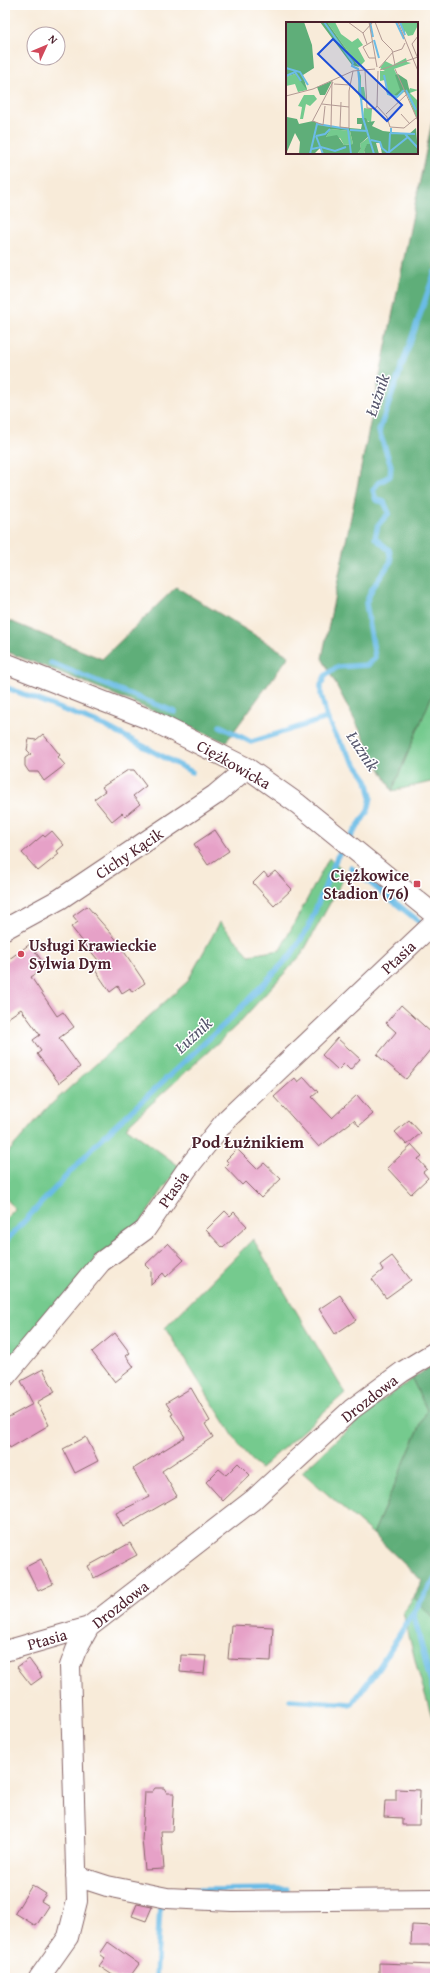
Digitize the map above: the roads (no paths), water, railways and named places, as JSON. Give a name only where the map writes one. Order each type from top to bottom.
[{"type":"street","name":"Ciężkowicka","points":[[5,663],[151,720],[247,768],[298,804],[435,915]]},
{"type":"street","name":"Cichy Kącik","points":[[6,926],[60,899],[215,796],[247,768]]},
{"type":"street","name":"Ptasia","points":[[5,1377],[101,1262],[145,1230],[187,1169],[226,1120],[435,922]]},
{"type":"street","name":"Drozdowa","points":[[39,1978],[68,1937],[77,1902],[70,1666],[76,1650],[89,1627],[253,1500],[352,1409],[402,1372],[435,1352]]},
{"type":"street","name":"Ptasia","points":[[5,1651],[89,1627]]},
{"type":"street","points":[[76,1876],[107,1886],[167,1898],[247,1901],[435,1899]]},
{"type":"waterway","name":"Łużnik","points":[[5,1242],[98,1142],[229,1020],[291,955],[308,928],[337,857],[368,811],[371,797],[367,780],[337,738],[327,718],[321,694],[321,685],[325,676],[337,667],[368,665],[375,657],[366,603],[372,589],[391,561],[389,550],[375,538],[378,525],[389,513],[384,502],[376,500],[373,490],[378,483],[390,476],[391,466],[379,431],[435,272]]},
{"type":"waterway","points":[[51,663],[175,712]]},
{"type":"waterway","points":[[5,687],[105,726],[192,772]]},
{"type":"waterway","points":[[220,726],[251,742],[327,718]]},
{"type":"waterway","points":[[351,868],[421,923]]},
{"type":"waterway","points":[[435,1579],[413,1613],[435,1698]]},
{"type":"waterway","points":[[290,1700],[352,1704],[380,1666],[413,1613]]},
{"type":"waterway","points":[[195,1890],[287,1889]]},
{"type":"waterway","points":[[156,1978],[160,1906]]},
{"type":"place","name":"Ciężkowice Stadion (76)","points":[[417,884]]},
{"type":"place","name":"Usługi Krawieckie Sylwia Dym","points":[[21,954]]},
{"type":"district","name":"Pod Łużnikiem","points":[[248,1142]]}]
